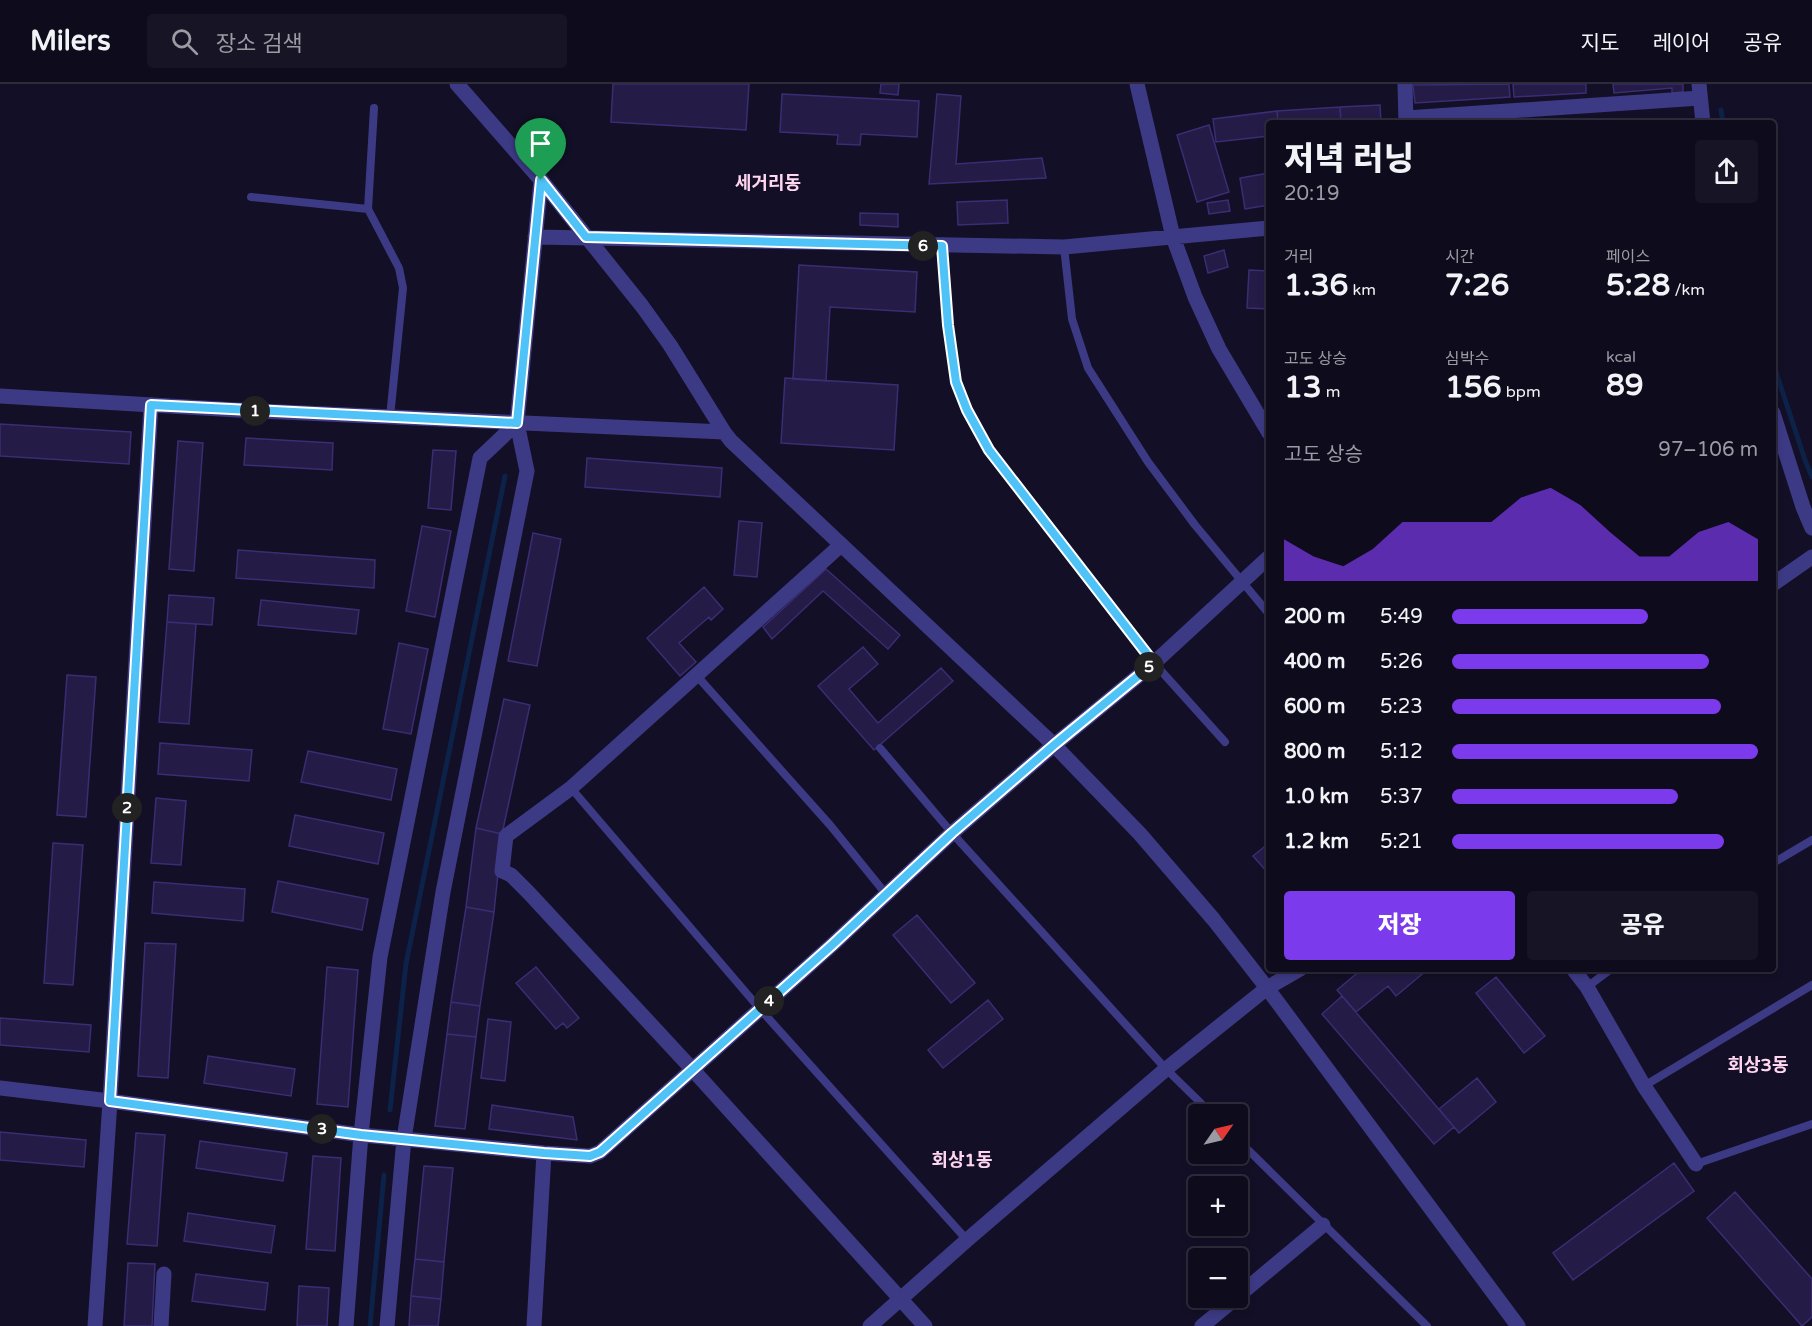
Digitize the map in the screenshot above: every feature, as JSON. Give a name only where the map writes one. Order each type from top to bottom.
[{"type":"street","points":[[457,84],[541,180],[642,306],[731,441],[1054,745],[1174,872],[1267,988],[1518,1326]]},
{"type":"street","points":[[1137,84],[1173,237],[1195,297],[1219,349],[1266,428]]},
{"type":"street","points":[[1405,84],[1406,120]]},
{"type":"street","points":[[1416,120],[1700,91],[1702,120]]},
{"type":"street","points":[[387,1326],[399,1138],[443,892],[527,471],[517,423],[541,180]]},
{"type":"street","points":[[535,237],[1064,247],[1266,228]]},
{"type":"street","points":[[0,396],[724,432]]},
{"type":"street","points":[[94,1326],[110,1101],[151,405]]},
{"type":"street","points":[[1776,421],[1807,504],[1812,528]]},
{"type":"street","points":[[346,1326],[361,1135],[380,957],[480,458],[517,423]]},
{"type":"street","points":[[841,545],[571,788],[506,836],[502,871],[511,875],[529,893],[693,1070],[924,1326]]},
{"type":"street","points":[[1776,582],[1812,556]]},
{"type":"street","points":[[0,1088],[361,1135],[544,1153],[590,1156],[600,1152],[952,833],[1154,663],[1266,559]]},
{"type":"street","points":[[870,1326],[1166,1069],[1267,988],[1295,972]]},
{"type":"street","points":[[1575,972],[1587,987],[1644,1086],[1696,1164]]},
{"type":"street","points":[[534,1326],[544,1153]]},
{"type":"street","points":[[1248,1288],[1323,1225]]},
{"type":"street","points":[[161,1326],[164,1274]]},
{"type":"street","points":[[1202,1326],[1224,1308]]},
{"type":"lane","points":[[374,108],[368,209],[399,268],[403,288],[390,417]]},
{"type":"lane","points":[[250,197],[368,209]]},
{"type":"lane","points":[[942,246],[948,325],[956,382],[967,410],[989,450],[1154,663],[1225,742]]},
{"type":"lane","points":[[1064,247],[1072,319],[1088,368],[1148,462],[1241,582],[1266,611]]},
{"type":"lane","points":[[697,676],[830,825],[886,894]]},
{"type":"lane","points":[[880,748],[952,833],[1166,1069],[1202,1104]]},
{"type":"lane","points":[[571,788],[760,1009],[967,1240]]},
{"type":"lane","points":[[1776,861],[1812,840]]},
{"type":"lane","points":[[1587,987],[1607,972]]},
{"type":"lane","points":[[1644,1086],[1812,985]]},
{"type":"lane","points":[[1696,1164],[1812,1124]]},
{"type":"lane","points":[[1248,1150],[1427,1326]]},
{"type":"building","points":[[613,84],[749,84],[746,130],[611,122]]},
{"type":"building","points":[[881,84],[899,84],[898,95],[880,93]]},
{"type":"building","points":[[1509,84],[1510,97],[1415,103],[1413,85]]},
{"type":"building","points":[[1513,84],[1586,84],[1586,93],[1514,97]]},
{"type":"building","points":[[1613,84],[1683,84],[1683,92],[1672,93],[1672,88],[1614,93]]},
{"type":"building","points":[[782,94],[919,101],[917,137],[861,134],[860,145],[837,144],[838,135],[780,132]]},
{"type":"building","points":[[937,94],[961,96],[956,164],[1042,158],[1046,178],[929,184]]},
{"type":"building","points":[[1380,105],[1381,120],[1341,120],[1340,107]]},
{"type":"building","points":[[1340,107],[1341,120],[1278,120],[1277,111]]},
{"type":"building","points":[[1277,111],[1278,120],[1266,120],[1266,136],[1216,142],[1213,119]]},
{"type":"building","points":[[1209,125],[1229,192],[1197,202],[1177,135]]},
{"type":"building","points":[[1266,174],[1266,206],[1245,209],[1240,178]]},
{"type":"building","points":[[1007,200],[1008,223],[958,225],[957,202]]},
{"type":"building","points":[[1228,200],[1230,211],[1209,214],[1207,203]]},
{"type":"building","points":[[860,213],[898,214],[898,227],[860,225]]},
{"type":"building","points":[[1224,250],[1228,267],[1208,273],[1204,256]]},
{"type":"building","points":[[799,265],[917,272],[915,312],[830,307],[826,381],[793,379]]},
{"type":"building","points":[[1249,270],[1266,271],[1266,309],[1247,308]]},
{"type":"building","points":[[785,378],[898,385],[894,450],[781,443]]},
{"type":"building","points":[[0,424],[131,432],[129,464],[0,456]]},
{"type":"building","points":[[246,438],[333,443],[332,470],[244,465]]},
{"type":"building","points":[[178,441],[203,443],[194,571],[169,569]]},
{"type":"building","points":[[433,450],[456,451],[451,510],[428,508]]},
{"type":"building","points":[[587,458],[722,468],[720,497],[585,487]]},
{"type":"building","points":[[739,521],[762,523],[757,577],[734,575]]},
{"type":"building","points":[[422,526],[451,531],[435,617],[406,611]]},
{"type":"building","points":[[533,533],[561,539],[537,666],[508,661]]},
{"type":"building","points":[[238,550],[375,560],[374,588],[236,578]]},
{"type":"building","points":[[826,569],[900,635],[888,649],[823,591],[772,639],[763,627]]},
{"type":"building","points":[[704,587],[723,609],[711,620],[709,617],[679,643],[696,662],[680,676],[647,638]]},
{"type":"building","points":[[169,595],[214,598],[212,625],[167,622]]},
{"type":"building","points":[[261,600],[359,610],[356,634],[258,625]]},
{"type":"building","points":[[167,622],[196,624],[189,724],[159,722]]},
{"type":"building","points":[[399,643],[428,649],[411,734],[383,729]]},
{"type":"building","points":[[863,647],[878,664],[849,689],[878,723],[941,668],[953,681],[874,750],[818,686]]},
{"type":"building","points":[[67,675],[96,677],[86,817],[57,815]]},
{"type":"building","points":[[504,699],[530,705],[502,834],[476,828]]},
{"type":"building","points":[[160,743],[252,750],[249,781],[158,774]]},
{"type":"building","points":[[308,751],[397,769],[391,800],[301,782]]},
{"type":"building","points":[[156,798],[186,801],[181,865],[151,863]]},
{"type":"building","points":[[295,815],[384,833],[378,864],[289,846]]},
{"type":"building","points":[[476,828],[502,834],[494,912],[466,907]]},
{"type":"building","points":[[53,843],[83,845],[73,985],[44,983]]},
{"type":"building","points":[[1266,845],[1266,871],[1253,856]]},
{"type":"building","points":[[278,881],[368,899],[362,930],[272,912]]},
{"type":"building","points":[[154,882],[245,889],[243,921],[152,913]]},
{"type":"building","points":[[466,907],[494,912],[480,1006],[451,1002]]},
{"type":"building","points":[[917,915],[975,983],[951,1003],[893,935]]},
{"type":"building","points":[[145,943],[176,944],[168,1078],[138,1076]]},
{"type":"building","points":[[327,967],[358,970],[348,1107],[317,1104]]},
{"type":"building","points":[[536,967],[579,1018],[567,1028],[563,1023],[556,1029],[516,983]]},
{"type":"building","points":[[1358,972],[1425,972],[1396,996],[1388,986],[1356,1012],[1337,990]]},
{"type":"building","points":[[1496,977],[1545,1036],[1524,1053],[1476,993]]},
{"type":"building","points":[[1342,996],[1454,1127],[1434,1144],[1322,1014]]},
{"type":"building","points":[[988,1000],[1003,1019],[943,1068],[928,1050]]},
{"type":"building","points":[[451,1002],[480,1006],[476,1037],[447,1034]]},
{"type":"building","points":[[0,1018],[91,1025],[89,1052],[0,1045]]},
{"type":"building","points":[[488,1019],[511,1022],[505,1081],[481,1078]]},
{"type":"building","points":[[447,1034],[476,1037],[465,1129],[435,1126]]},
{"type":"building","points":[[208,1056],[295,1069],[291,1096],[204,1083]]},
{"type":"building","points":[[1477,1078],[1496,1102],[1459,1133],[1439,1109]]},
{"type":"building","points":[[492,1105],[573,1117],[577,1140],[489,1129]]},
{"type":"building","points":[[0,1132],[86,1140],[84,1167],[0,1160]]},
{"type":"building","points":[[136,1133],[165,1135],[157,1246],[127,1244]]},
{"type":"building","points":[[200,1141],[287,1153],[283,1181],[196,1168]]},
{"type":"building","points":[[313,1156],[341,1158],[335,1251],[306,1249]]},
{"type":"building","points":[[1674,1163],[1694,1191],[1573,1280],[1553,1253]]},
{"type":"building","points":[[424,1166],[453,1168],[444,1262],[415,1259]]},
{"type":"building","points":[[1735,1192],[1812,1279],[1812,1317],[1802,1326],[1707,1218]]},
{"type":"building","points":[[188,1213],[275,1226],[271,1253],[184,1241]]},
{"type":"building","points":[[415,1259],[444,1262],[441,1299],[411,1296]]},
{"type":"building","points":[[128,1263],[155,1264],[152,1326],[124,1326]]},
{"type":"building","points":[[196,1274],[268,1283],[265,1310],[192,1301]]},
{"type":"building","points":[[299,1286],[329,1288],[327,1326],[297,1326]]},
{"type":"building","points":[[411,1296],[441,1299],[438,1326],[409,1326]]},
{"type":"waterway","points":[[1721,110],[1723,120]]},
{"type":"waterway","points":[[1776,372],[1812,477]]},
{"type":"waterway","points":[[390,1110],[406,964],[505,476]]},
{"type":"waterway","points":[[370,1326],[384,1175]]},
{"type":"district","name":"세거리동","points":[[768,183]]},
{"type":"district","name":"회상3동","points":[[1758,1065]]},
{"type":"district","name":"회상1동","points":[[962,1160]]},
{"type":"route","points":[[541,180],[586,237],[942,246],[948,325],[956,382],[967,410],[989,450],[1154,663],[952,833],[832,945],[600,1152],[590,1156],[544,1153],[361,1135],[110,1101],[151,405],[517,423],[541,180]]}]
